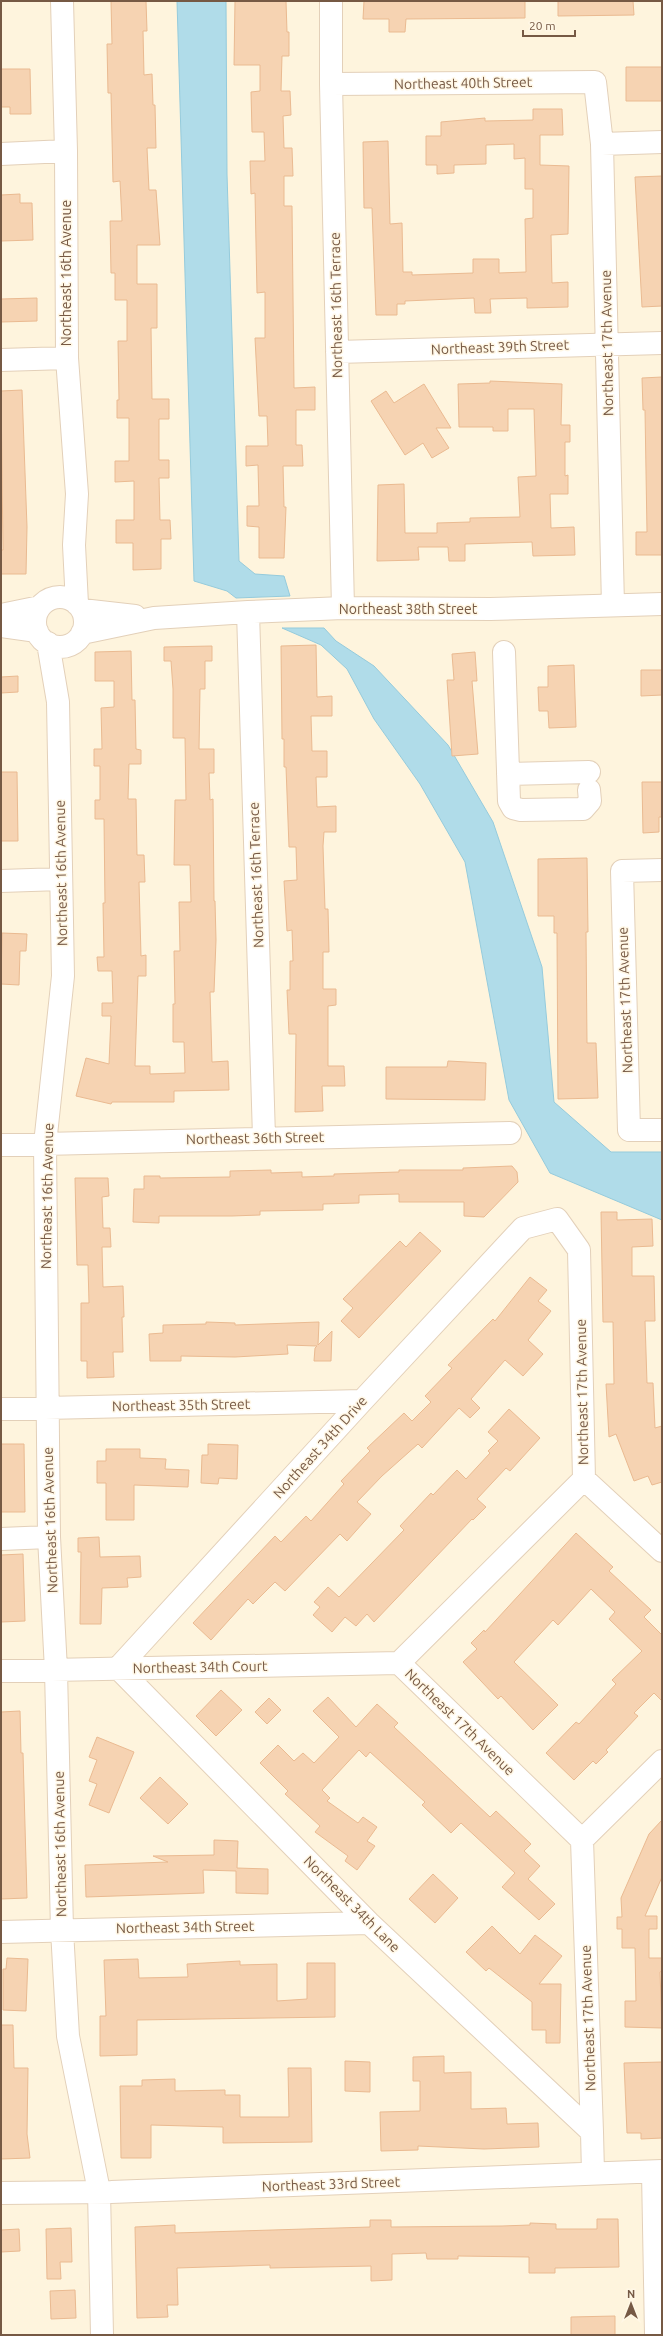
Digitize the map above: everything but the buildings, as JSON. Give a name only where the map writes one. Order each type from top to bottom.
[{"type":"street","name":"Northeast 16th Avenue","points":[[62,1],[66,151],[67,358],[77,494],[74,545],[80,607]]},
{"type":"street","name":"Northeast 16th Terrace","points":[[331,1],[331,84],[343,608]]},
{"type":"street","name":"Northeast 40th Street","points":[[331,84],[595,82]]},
{"type":"street","name":"Northeast 17th Avenue","points":[[595,82],[602,144],[612,605]]},
{"type":"street","points":[[602,144],[662,142]]},
{"type":"street","points":[[1,154],[66,151]]},
{"type":"street","name":"Northeast 39th Street","points":[[337,352],[607,343],[662,343]]},
{"type":"street","points":[[1,360],[67,358]]},
{"type":"street","name":"Northeast 16th Avenue","points":[[47,602],[74,545]]},
{"type":"street","points":[[1,615],[47,602],[70,599],[80,607],[85,618],[77,638],[56,646],[43,637],[1,626]]},
{"type":"street","points":[[43,637],[36,618],[47,602]]},
{"type":"street","name":"Northeast 38th Street","points":[[77,638],[154,618],[248,612],[343,608],[490,609],[662,604]]},
{"type":"street","name":"Northeast 38th Street","points":[[80,607],[154,618]]},
{"type":"street","name":"Northeast 16th Terrace","points":[[248,612],[264,1137]]},
{"type":"street","name":"Northeast 16th Avenue","points":[[43,637],[58,702],[60,879],[63,976],[45,1144],[49,1537],[56,1670],[62,1930],[68,2036],[99,2191],[102,2335]]},
{"type":"street","name":"Northeast 16th Avenue","points":[[58,702],[77,638]]},
{"type":"street","points":[[504,652],[508,774],[509,801],[513,808],[520,810],[582,809],[590,802],[589,781],[508,774]]},
{"type":"street","name":"Northeast 17th Avenue","points":[[662,870],[622,870],[629,1130],[662,1130]]},
{"type":"street","points":[[1,881],[60,879]]},
{"type":"street","name":"Northeast 36th Street","points":[[1,1145],[264,1137],[510,1133]]},
{"type":"street","name":"Northeast 17th Avenue","points":[[523,1228],[557,1219],[579,1250],[584,1479],[399,1663],[582,1840],[594,2173]]},
{"type":"street","name":"Northeast 34th Drive","points":[[118,1668],[362,1400],[523,1228]]},
{"type":"street","name":"Northeast 35th Street","points":[[1,1409],[362,1400]]},
{"type":"street","points":[[584,1479],[662,1551]]},
{"type":"street","points":[[1,1539],[49,1537]]},
{"type":"street","name":"Northeast 34th Court","points":[[1,1671],[399,1663]]},
{"type":"street","name":"Northeast 34th Lane","points":[[118,1668],[369,1923],[592,2132]]},
{"type":"street","points":[[582,1840],[662,1761]]},
{"type":"street","name":"Northeast 34th Street","points":[[1,1932],[369,1923]]},
{"type":"street","points":[[656,2335],[657,2172]]},
{"type":"street","name":"Northeast 33rd Street","points":[[1,2193],[111,2192],[594,2173],[657,2172]]},
{"type":"water","points":[[177,1],[226,1],[227,174],[239,561],[255,574],[284,576],[290,596],[236,598],[227,591],[194,581]]},
{"type":"water","points":[[282,628],[324,628],[336,641],[374,666],[448,745],[493,822],[542,967],[554,1102],[611,1152],[662,1152],[662,1220],[550,1173],[509,1100],[465,862],[420,784],[374,719],[347,669],[321,645]]}]
